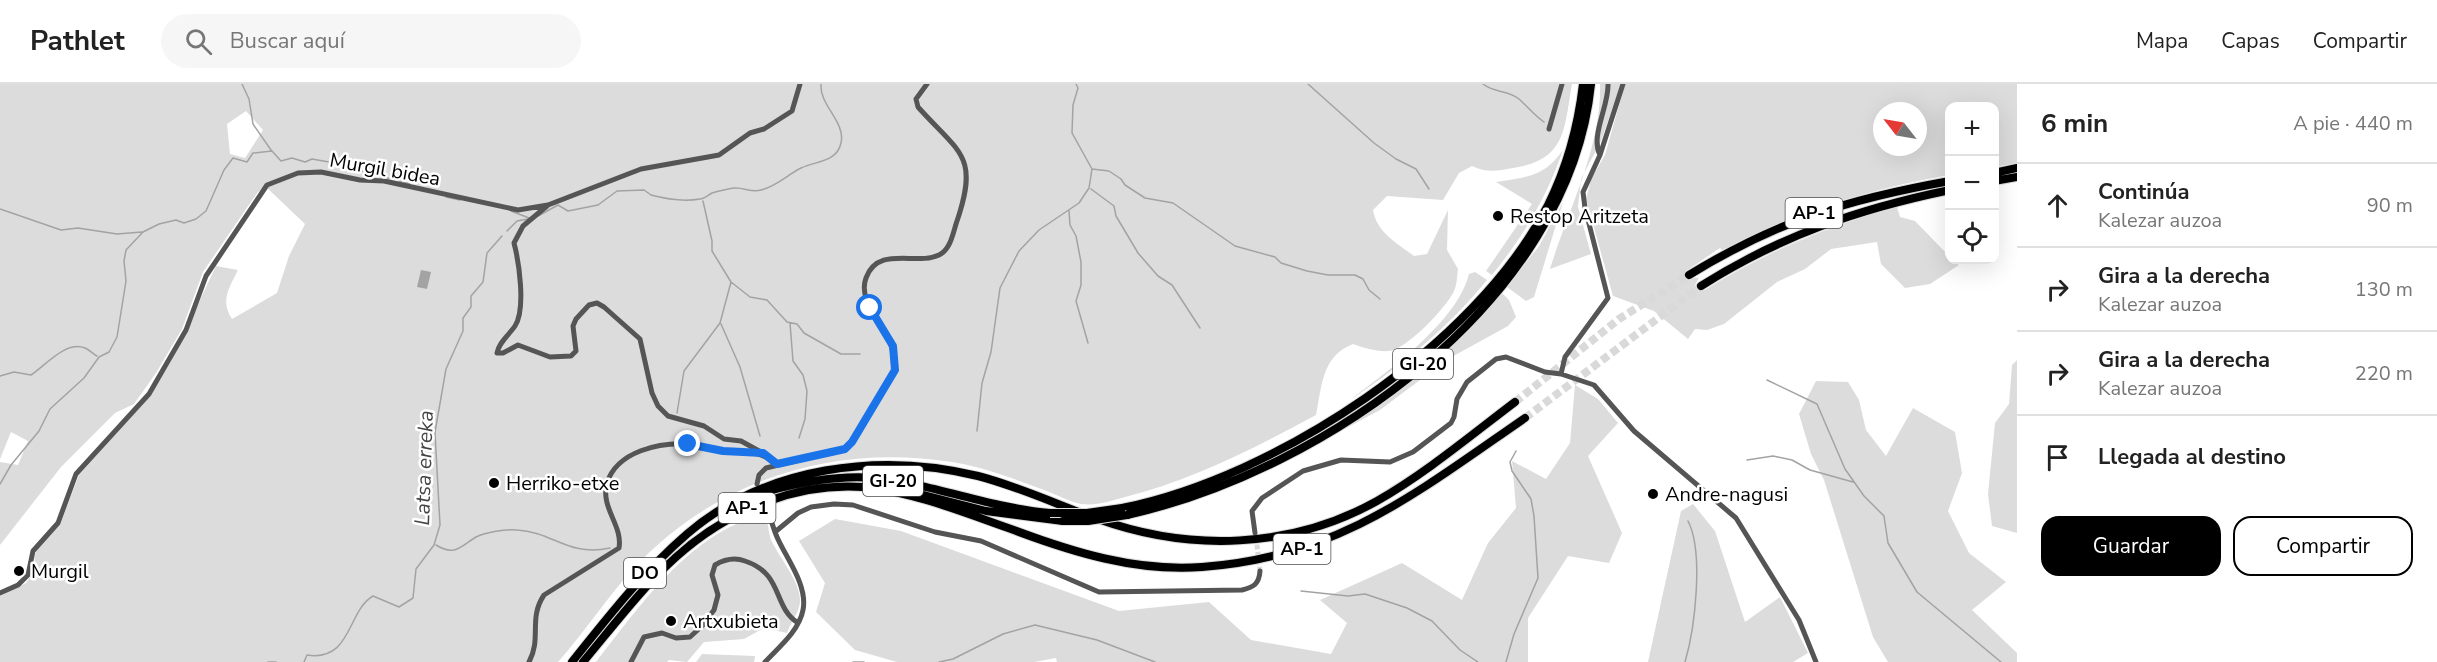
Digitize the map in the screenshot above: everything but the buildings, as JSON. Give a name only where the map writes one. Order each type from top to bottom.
[{"type":"highway","name":"GI-20","points":[[735,502],[806,482],[856,477],[891,480],[989,504],[1050,513],[1124,511],[1214,480],[1296,442],[1352,407],[1414,361],[1481,297],[1534,230],[1559,181],[1578,117],[1583,84]]},
{"type":"highway","name":"GI-20","points":[[862,487],[911,492],[986,511],[1063,521],[1088,521],[1220,486],[1306,445],[1376,401],[1432,357],[1489,301],[1525,257],[1541,233],[1576,159],[1591,84]]},
{"type":"highway","points":[[1999,172],[2017,168]]},
{"type":"highway","points":[[1999,181],[2017,177]]},
{"type":"highway","name":"AP-1","points":[[1689,275],[1721,255],[1804,216],[1851,201],[1945,182]]},
{"type":"highway","name":"AP-1","points":[[1701,286],[1750,257],[1810,229],[1855,212],[1945,191]]},
{"type":"highway","name":"AP-1","points":[[735,502],[780,481],[806,474],[858,465],[906,465],[944,469],[980,477],[1115,525],[1160,536],[1206,541],[1255,540],[1322,525],[1377,501],[1411,479],[1515,402]]},
{"type":"highway","name":"AP-1","points":[[583,662],[653,578],[707,530],[739,512],[786,495],[824,488],[862,487],[932,502],[1106,560],[1157,566],[1210,566],[1260,561],[1296,551],[1345,532],[1388,511],[1525,418]]},
{"type":"highway","name":"DO","points":[[572,662],[656,562],[688,533],[735,502]]},
{"type":"street","name":"Murgil bidea","points":[[0,593],[18,585],[28,575],[33,551],[58,523],[76,474],[149,394],[186,330],[206,276],[267,185],[298,173],[321,172],[360,180],[384,181],[518,210],[548,205],[641,169],[719,155],[750,133],[764,129],[792,111],[800,84]]},
{"type":"street","points":[[757,484],[759,475],[777,464],[834,452],[852,442],[895,370],[896,358],[893,346],[870,308],[864,291],[868,272],[885,259],[940,255],[947,249],[953,235],[966,185],[966,166],[957,146],[918,107],[916,99],[927,84]]},
{"type":"street","points":[[1549,129],[1562,84]]},
{"type":"street","points":[[1600,155],[1597,146],[1607,107],[1608,84]]},
{"type":"street","points":[[1562,374],[1565,357],[1608,298],[1583,199],[1585,184],[1600,155],[1623,84]]},
{"type":"street","points":[[548,205],[524,226],[514,243],[521,271],[517,324],[498,347],[497,353],[503,353],[518,345],[550,357],[571,356],[576,351],[573,326],[576,319],[589,305],[597,303],[640,339],[652,393],[658,406],[668,416],[704,426],[724,439],[741,441],[777,464]]},
{"type":"street","points":[[1255,533],[1252,511],[1254,505],[1303,471],[1341,460],[1390,462],[1413,452],[1442,431],[1454,417],[1460,392],[1489,363],[1506,357],[1545,372],[1562,374],[1594,385],[1634,431],[1736,518],[1799,620],[1816,662]]},
{"type":"street","points":[[529,662],[536,642],[536,607],[544,595],[619,548],[621,538],[607,507],[605,496],[611,474],[618,465],[629,456],[642,450],[688,444],[723,451],[763,453]]},
{"type":"street","points":[[775,532],[798,513],[811,507],[834,504],[854,505],[935,532],[981,541],[1099,592],[1242,590],[1255,585],[1260,580],[1260,571]]},
{"type":"street","points":[[765,662],[787,639],[798,623],[803,609],[802,596],[792,565],[775,532],[768,510]]},
{"type":"street","points":[[631,662],[644,637],[662,633],[676,638],[690,637],[702,626],[714,610],[718,595],[712,575],[715,565],[725,559],[740,560],[766,572],[789,617],[798,623]]},
{"type":"shaded area","points":[[0,84],[1572,84],[1564,129],[1553,150],[1543,158],[1530,164],[1497,171],[1482,170],[1472,166],[1459,173],[1443,200],[1387,196],[1373,210],[1383,231],[1414,256],[1427,254],[1448,210],[1447,250],[1458,269],[1456,286],[1435,317],[1397,349],[1380,351],[1353,344],[1335,356],[1325,373],[1316,415],[1247,451],[1175,482],[1098,504],[1077,503],[976,467],[907,457],[863,458],[820,464],[778,475],[738,491],[700,512],[665,539],[622,581],[558,662],[0,662],[0,596],[26,583],[33,573],[38,547],[61,522],[79,475],[149,397],[170,363],[216,266],[238,270],[226,300],[232,319],[277,293],[289,256],[305,224],[265,186],[257,193],[203,272],[182,329],[156,373],[134,404],[115,413],[61,467],[0,545],[0,462],[18,465],[28,441],[11,432],[0,459]],"holes":[[[246,111],[263,130],[245,158],[230,154],[227,124]]]},
{"type":"shaded area","points":[[1600,84],[1621,84],[1601,141],[1584,173],[1596,131]]},
{"type":"shaded area","points":[[1625,84],[2017,84],[2017,163],[1999,166],[1999,102],[1945,102],[1945,176],[1890,187],[1805,213],[1722,250],[1720,248],[1686,271],[1689,277],[1699,278],[1695,285],[1698,290],[1705,290],[1798,241],[1897,207],[1900,217],[1915,221],[1945,252],[1945,264],[1959,265],[1930,284],[1905,288],[1881,264],[1877,242],[1831,249],[1805,269],[1777,282],[1724,324],[1707,330],[1695,329],[1688,339],[1654,311],[1613,296],[1586,199],[1591,179],[1605,155]]},
{"type":"shaded area","points":[[1563,150],[1550,184],[1533,216],[1492,275],[1486,271],[1532,204],[1496,182],[1526,177],[1542,171]]},
{"type":"shaded area","points":[[1581,184],[1578,207],[1591,254],[1550,269],[1557,247]]},
{"type":"shaded area","points":[[1563,202],[1534,297],[1526,301],[1507,287],[1539,246]]},
{"type":"shaded area","points":[[421,270],[431,272],[427,289],[417,287]]},
{"type":"shaded area","points":[[1475,272],[1487,280],[1457,314],[1405,360],[1350,400],[1401,360],[1436,327],[1451,310],[1469,274]]},
{"type":"shaded area","points":[[1502,293],[1509,300],[1516,317],[1508,326],[1448,359],[1380,410],[1324,440],[1372,408],[1440,354]]},
{"type":"shaded area","points":[[2017,360],[2017,533],[1992,526],[1988,494],[1995,423],[2009,404],[2012,365]]},
{"type":"shaded area","points":[[1816,381],[1848,382],[1859,400],[1866,430],[1886,456],[1913,408],[1955,432],[1962,473],[1948,511],[1969,553],[2006,582],[1972,610],[2017,653],[2017,662],[1888,662],[1873,637],[1824,480],[1811,454],[1799,414]]},
{"type":"shaded area","points":[[1575,385],[1598,399],[1618,423],[1588,456],[1622,533],[1609,563],[1568,556],[1528,618],[1528,662],[1057,662],[1056,658],[1034,662],[897,662],[855,650],[816,612],[825,583],[799,541],[835,519],[901,531],[1119,611],[1209,602],[1251,640],[1331,654],[1347,623],[1320,600],[1402,563],[1462,600],[1488,543],[1516,508],[1512,461],[1546,479],[1570,443]]},
{"type":"shaded area","points":[[1693,504],[1715,531],[1745,622],[1780,597],[1808,653],[1793,662],[1648,662],[1681,511]]},
{"type":"shaded area","points":[[763,515],[773,544],[794,580],[800,599],[797,613],[787,633],[764,628],[744,639],[704,642],[687,662],[669,660],[667,662],[596,662],[649,595],[690,554],[712,537],[737,524]]},
{"type":"shaded area","points":[[702,654],[755,656],[754,662],[696,662]]},
{"type":"waterway","points":[[242,84],[249,99],[253,124],[271,150]]},
{"type":"waterway","name":"Latsa erreka","points":[[538,216],[558,205],[568,211],[598,205],[617,191],[644,190],[651,195],[687,200],[702,199],[712,193],[731,188],[757,191],[772,186],[801,168],[831,157],[839,149],[840,128],[824,99],[821,84]]},
{"type":"waterway","points":[[977,431],[982,383],[991,352],[1000,288],[1019,251],[1039,230],[1079,203],[1089,188],[1092,169],[1072,133],[1073,105],[1078,88],[1076,84]]},
{"type":"waterway","points":[[1308,84],[1374,143],[1396,159],[1416,169],[1429,189]]},
{"type":"waterway","points":[[1483,84],[1515,96],[1544,122]]},
{"type":"waterway","points":[[0,484],[11,465],[39,431],[50,409],[84,378],[99,357],[109,352],[117,337],[126,281],[124,261],[126,250],[143,232],[159,224],[176,220],[184,223],[196,219],[206,211],[224,170],[233,158],[247,162],[253,153],[272,151],[281,161],[292,158],[305,162],[312,159],[329,162],[410,184]]},
{"type":"waterway","points":[[1092,169],[1109,171],[1145,198],[1173,203],[1235,246],[1275,257],[1281,263],[1307,271],[1328,275],[1355,275],[1363,279],[1369,290],[1380,299]]},
{"type":"waterway","points":[[1091,189],[1114,206],[1116,216],[1138,253],[1158,276],[1172,285],[1200,328]]},
{"type":"waterway","points":[[446,197],[460,200]]},
{"type":"waterway","points":[[703,201],[712,251],[731,282],[750,297],[767,300],[787,322],[797,324],[804,333],[841,354],[860,354]]},
{"type":"waterway","points":[[0,209],[61,230],[78,228],[117,234],[142,232]]},
{"type":"waterway","points":[[511,211],[529,218]]},
{"type":"waterway","points":[[1069,211],[1070,225],[1076,236],[1081,262],[1081,285],[1076,301],[1088,343]]},
{"type":"waterway","name":"Latsa erreka","points":[[507,231],[517,221],[528,219]]},
{"type":"waterway","name":"Latsa erreka","points":[[304,662],[307,655],[322,655],[333,651],[341,643],[365,603],[373,596],[399,607],[413,598],[416,569],[434,545],[440,525],[435,432],[446,369],[463,331],[463,318],[471,307],[471,296],[483,282],[487,253],[502,236]]},
{"type":"waterway","points":[[677,413],[684,371],[720,323],[731,282]]},
{"type":"waterway","points":[[790,323],[793,361],[803,375],[807,391],[805,419],[799,438]]},
{"type":"waterway","points":[[721,324],[740,367],[760,436]]},
{"type":"waterway","points":[[0,376],[14,372],[31,375],[56,355],[78,346],[97,356]]},
{"type":"waterway","points":[[1767,380],[1817,404],[1845,469],[1864,496],[1884,516],[1888,543],[1917,592],[2001,662]]},
{"type":"waterway","points":[[1506,662],[1514,634],[1538,578],[1531,499],[1512,471],[1510,462],[1516,451]]},
{"type":"waterway","points":[[1747,460],[1773,456],[1792,460],[1810,470],[1853,482]]},
{"type":"waterway","points":[[1685,662],[1695,611],[1697,570],[1696,551],[1688,521]]},
{"type":"waterway","points":[[436,545],[453,550],[480,535],[512,530],[541,535],[571,547],[595,550],[610,548]]},
{"type":"waterway","points":[[1301,591],[1348,596],[1365,594],[1407,608],[1432,621],[1460,650],[1478,662]]},
{"type":"waterway","points":[[939,662],[953,659],[1003,634],[1035,625],[1097,640],[1155,662]]},
{"type":"waterway","name":"Latsa erreka","points":[[268,662],[276,662]]},
{"type":"waterway","points":[[853,662],[864,662]]},
{"type":"tunnel","points":[[1515,402],[1619,319],[1689,275]]},
{"type":"tunnel","points":[[1525,418],[1701,286]]},
{"type":"tunnel","points":[[759,489],[768,510]]},
{"type":"tunnel","points":[[1256,537],[1260,571]]},
{"type":"place","name":"Restop Aritzeta","points":[[1498,216]]},
{"type":"place","name":"Herriko-etxe","points":[[494,483]]},
{"type":"place","name":"Andre-nagusi","points":[[1653,494]]},
{"type":"place","name":"Murgil","points":[[19,571]]},
{"type":"place","name":"Artxubieta","points":[[671,621]]},
{"type":"route","points":[[688,444],[723,451],[763,453],[777,464],[845,449],[852,442],[895,370],[896,358],[893,346],[870,308]]}]
